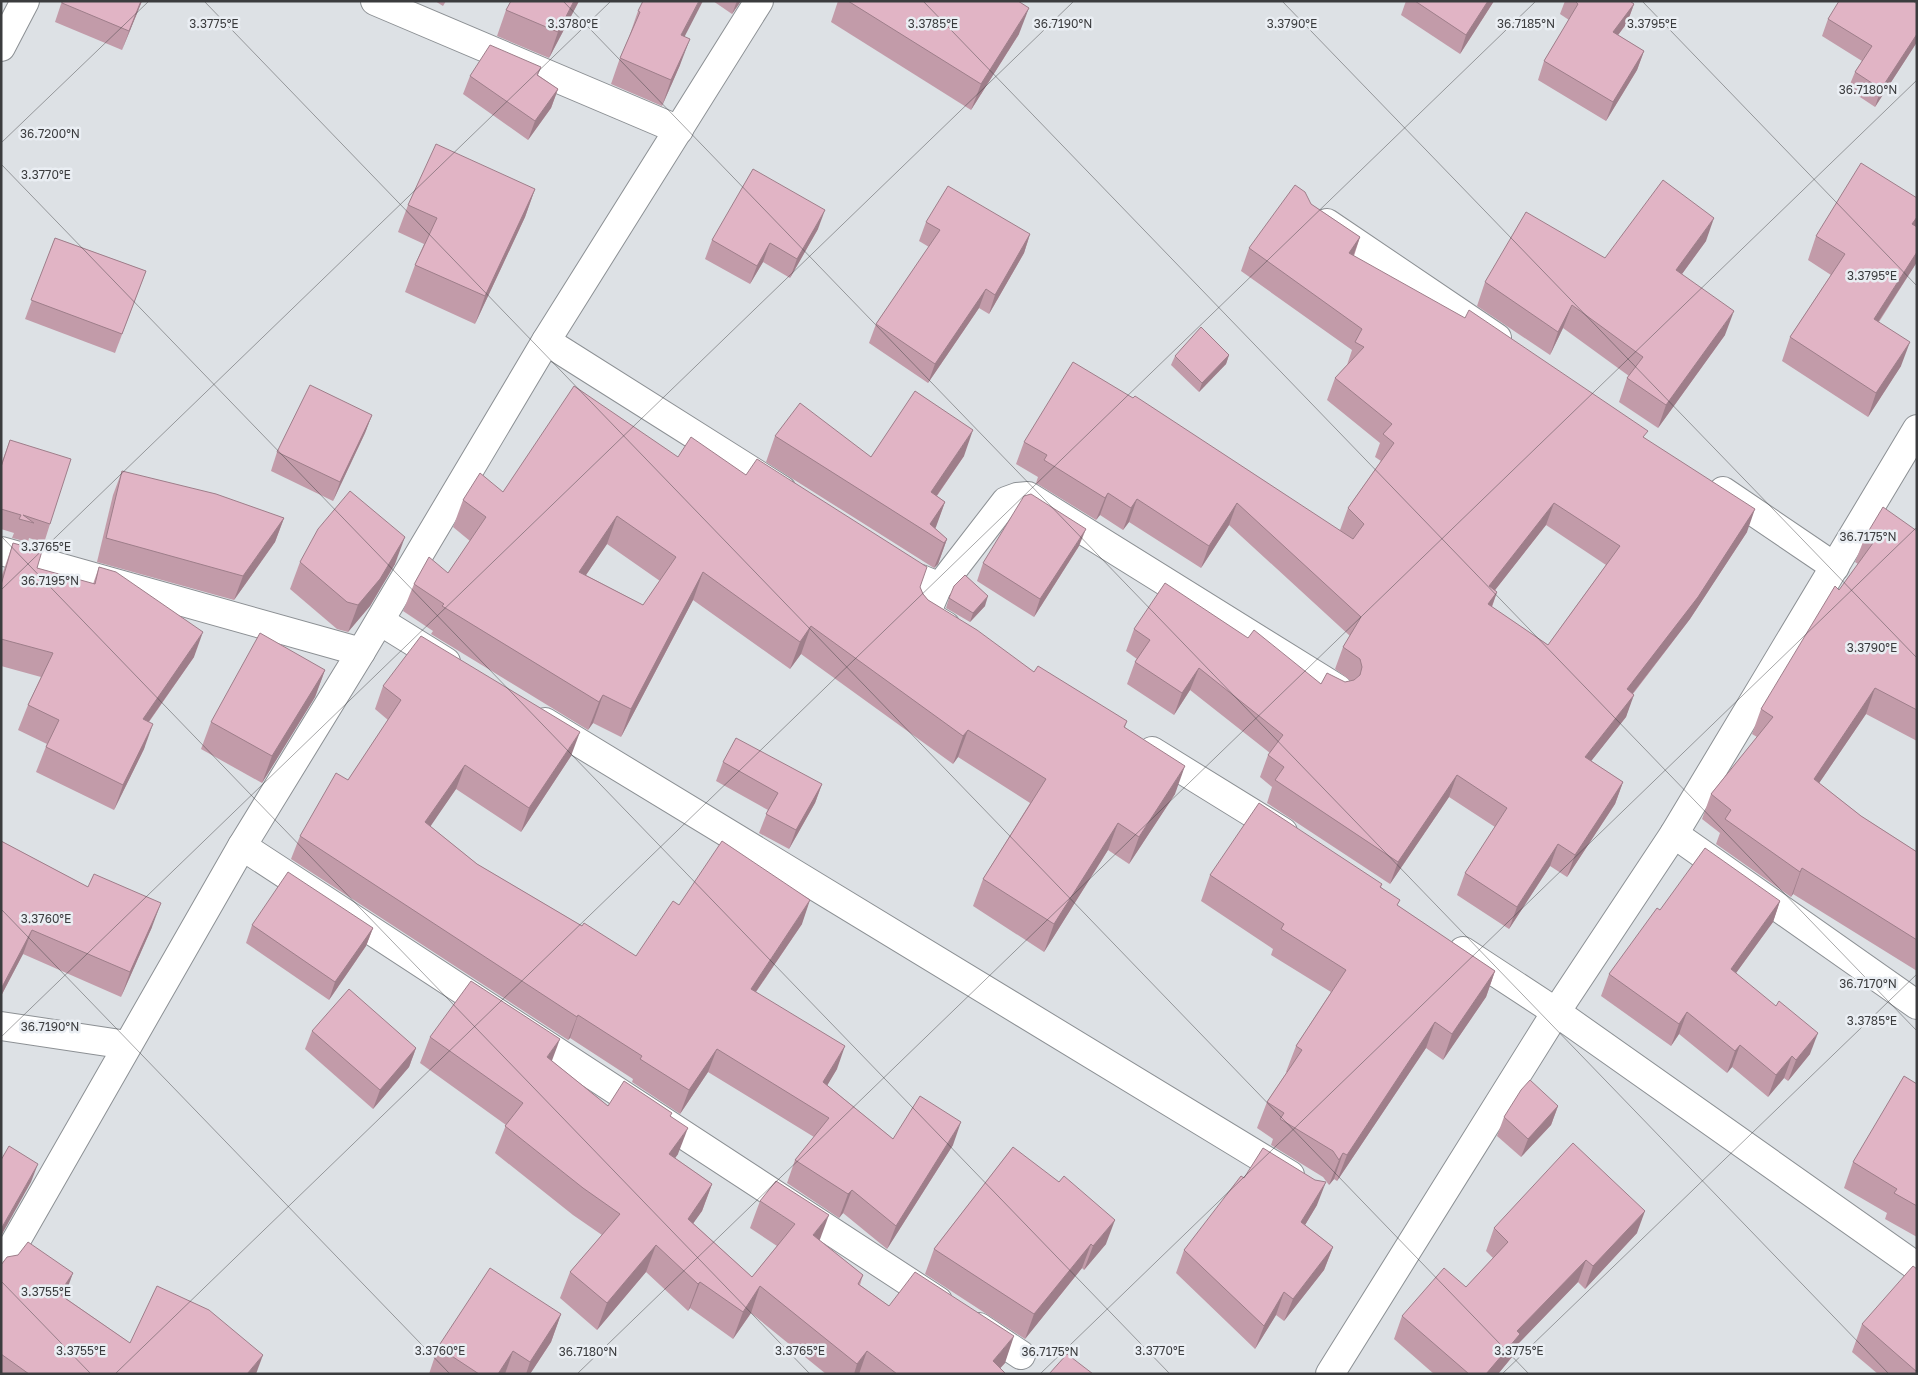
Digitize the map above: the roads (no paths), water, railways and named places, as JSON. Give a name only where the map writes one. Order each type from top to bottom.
[{"type":"street","points":[[1,47],[25,1]]},
{"type":"street","points":[[375,1],[679,130]]},
{"type":"street","points":[[1,1268],[242,846],[380,621],[546,341],[758,1]]},
{"type":"street","points":[[1312,213],[1516,351]]},
{"type":"street","points":[[546,341],[803,504]]},
{"type":"street","points":[[1330,1374],[1556,1012],[1674,834],[1917,429]]},
{"type":"street","points":[[1704,479],[1835,567]]},
{"type":"street","points":[[969,640],[926,614],[938,586],[945,580],[1006,501],[1016,497],[1028,496],[1338,689]]},
{"type":"street","points":[[1,551],[361,652]]},
{"type":"street","points":[[902,567],[927,582],[938,586]]},
{"type":"street","points":[[380,621],[465,673]]},
{"type":"street","points":[[524,709],[1315,1190]]},
{"type":"street","points":[[1131,738],[1300,843]]},
{"type":"street","points":[[1674,834],[1917,1005]]},
{"type":"street","points":[[242,846],[1021,1355]]},
{"type":"street","points":[[1440,936],[1556,1012],[1917,1266]]},
{"type":"street","points":[[1,1026],[127,1045]]}]
